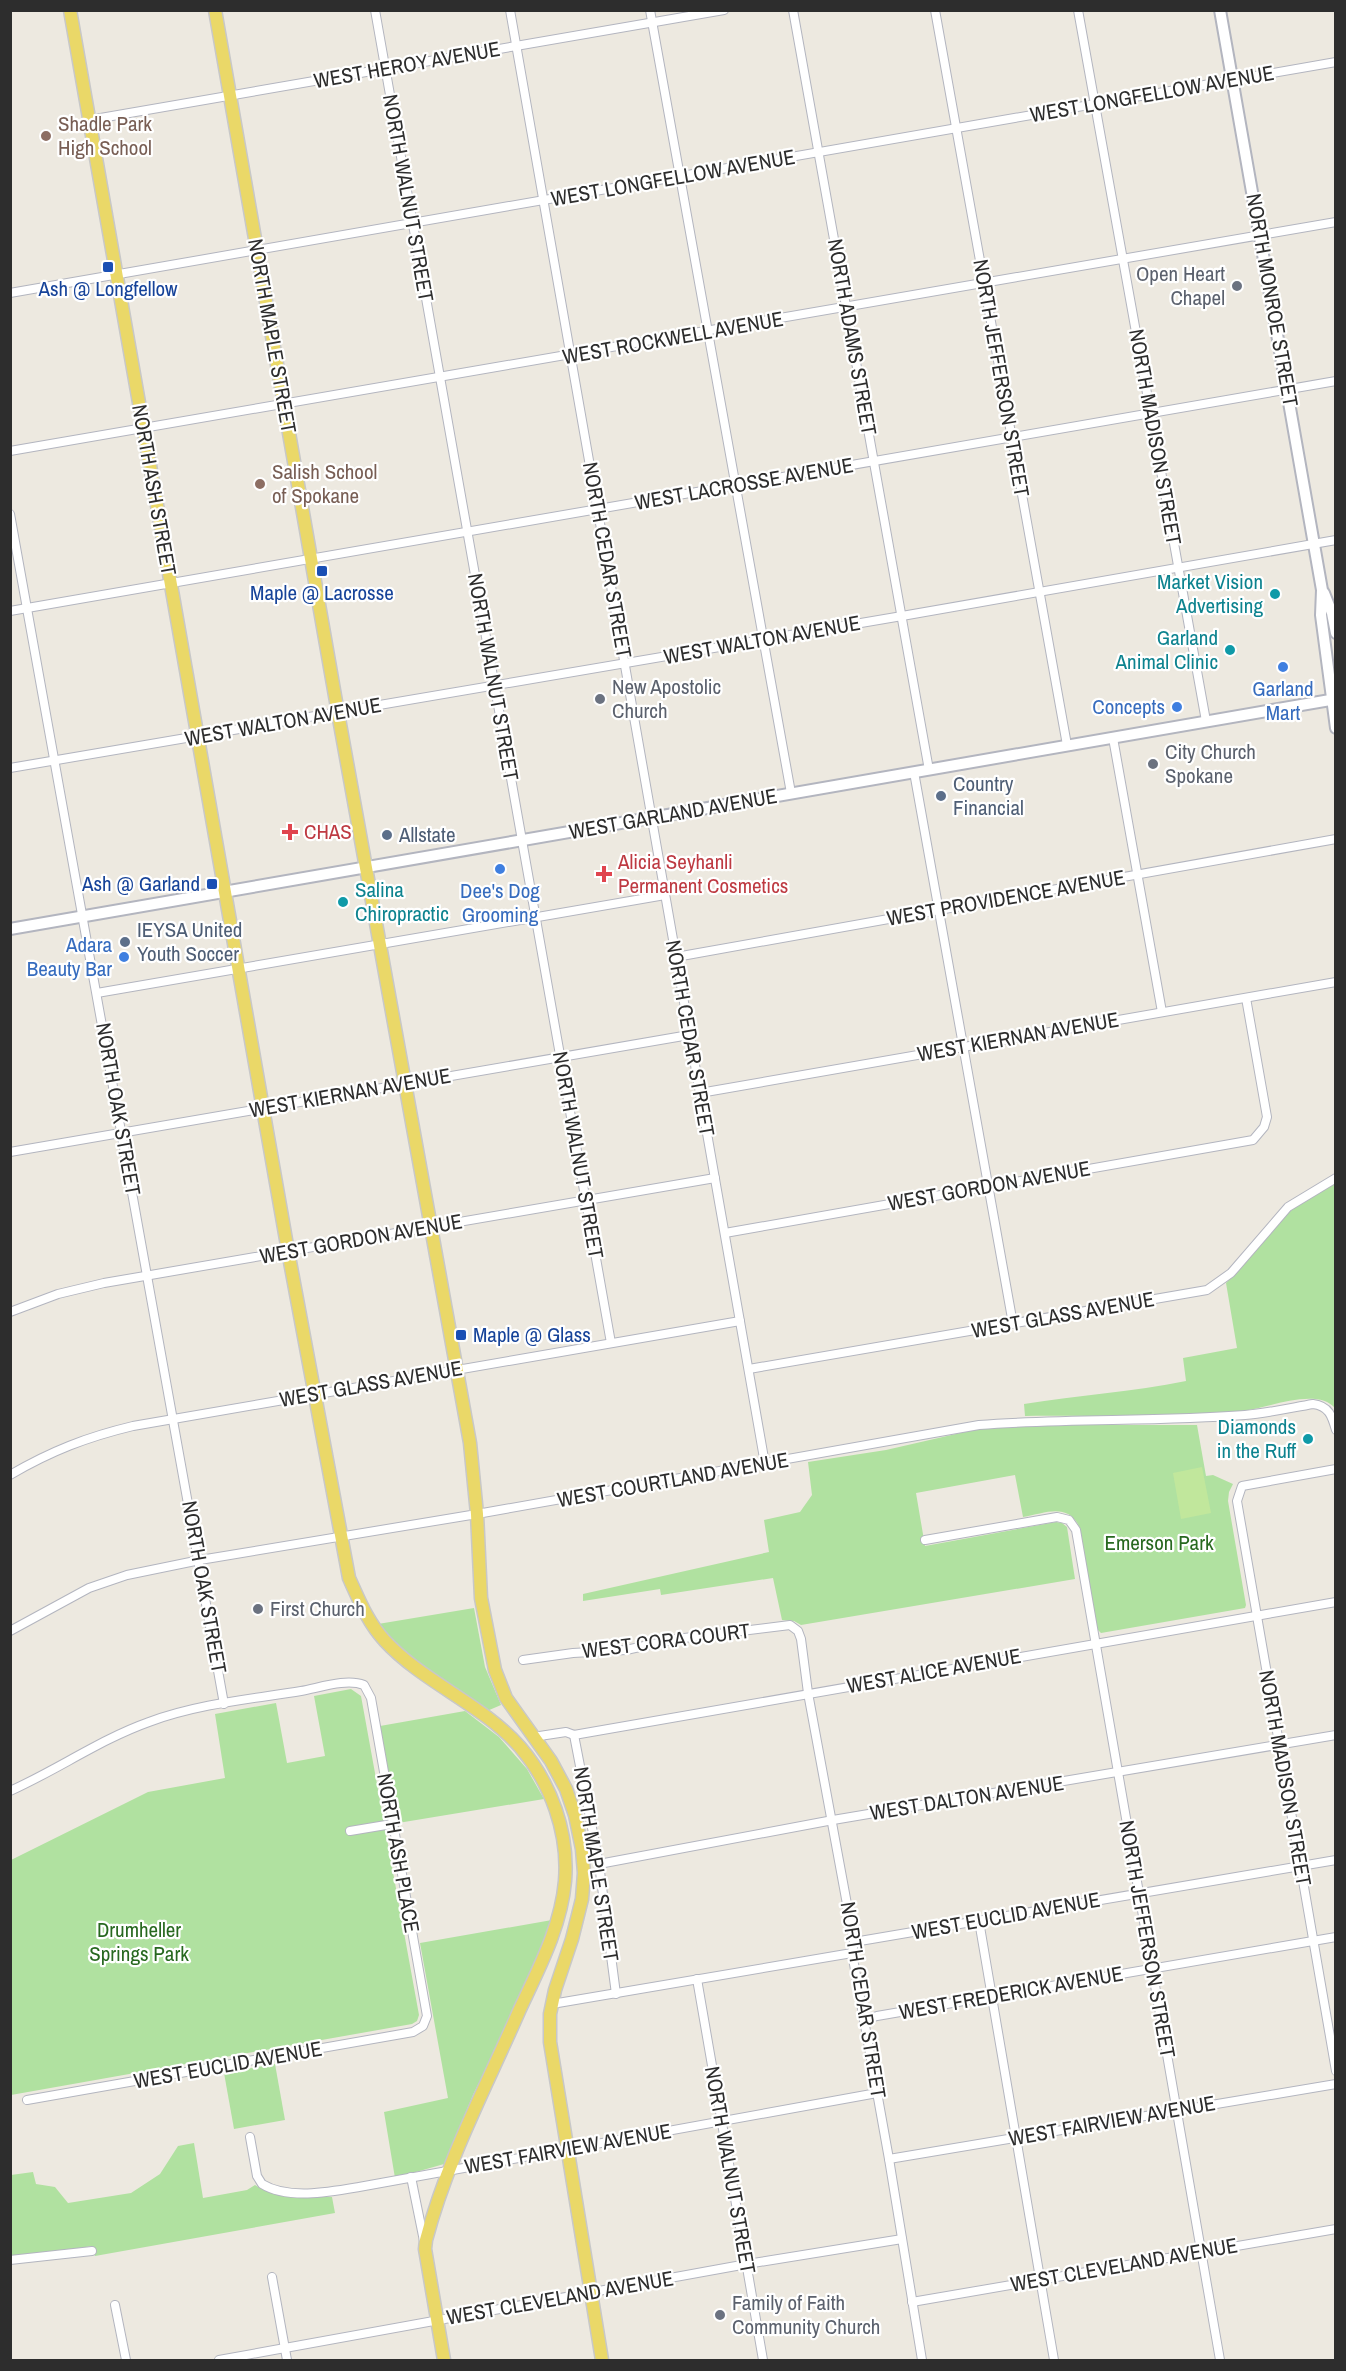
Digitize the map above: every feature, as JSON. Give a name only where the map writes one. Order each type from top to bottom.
[{"type":"main road","name":"NORTH ASH STREET","points":[[70,10],[288,1251],[349,1578],[363,1611],[384,1640],[416,1670],[496,1724],[519,1746],[545,1785],[562,1833],[565,1881],[557,1925],[450,2170],[432,2217],[425,2249]]},
{"type":"main road","name":"NORTH MAPLE STREET","points":[[215,10],[338,713],[470,1443],[477,1514],[481,1598],[495,1670],[506,1698],[551,1761],[572,1804],[579,1832],[583,1884],[578,1920],[552,2004],[549,2027],[551,2053],[602,2361]]},
{"type":"main road","points":[[425,2249],[444,2361]]},
{"type":"street","name":"NORTH WALNUT STREET","points":[[375,10],[611,1343]]},
{"type":"street","name":"NORTH CEDAR STREET","points":[[510,10],[765,1464]]},
{"type":"street","points":[[650,10],[791,793]]},
{"type":"street","name":"WEST HEROY AVENUE","points":[[89,120],[724,10]]},
{"type":"street","name":"NORTH ADAMS STREET","points":[[793,10],[929,770]]},
{"type":"street","name":"NORTH JEFFERSON STREET","points":[[935,10],[1067,745]]},
{"type":"street","name":"NORTH MADISON STREET","points":[[1078,10],[1206,722]]},
{"type":"street","name":"NORTH MONROE STREET","points":[[1220,10],[1322,590],[1321,615],[1334,699],[1335,728]]},
{"type":"street","name":"WEST LONGFELLOW AVENUE","points":[[10,293],[1335,62]]},
{"type":"street","name":"WEST ROCKWELL AVENUE","points":[[10,452],[1122,261],[1335,222]]},
{"type":"street","name":"WEST LACROSSE AVENUE","points":[[10,611],[1335,381]]},
{"type":"street","name":"NORTH OAK STREET","points":[[10,514],[175,1418],[224,1704]]},
{"type":"street","name":"WEST WALTON AVENUE","points":[[10,768],[1335,540]]},
{"type":"street","name":"NORTH MONROE STREET","points":[[1322,590],[1332,613],[1335,633]]},
{"type":"street","name":"WEST GARLAND AVENUE","points":[[10,929],[1334,699]]},
{"type":"street","points":[[1113,738],[1162,1012]]},
{"type":"street","points":[[915,772],[1013,1324]]},
{"type":"street","name":"WEST PROVIDENCE AVENUE","points":[[676,957],[1335,839]]},
{"type":"street","points":[[97,993],[665,895]]},
{"type":"street","name":"WEST KIERNAN AVENUE","points":[[700,1093],[1335,982]]},
{"type":"street","name":"WEST GORDON AVENUE","points":[[724,1233],[1254,1140],[1264,1127],[1267,1117],[1246,998]]},
{"type":"street","name":"WEST KIERNAN AVENUE","points":[[10,1152],[690,1035]]},
{"type":"street","name":"WEST GORDON AVENUE","points":[[10,1312],[58,1294],[104,1282],[715,1178]]},
{"type":"street","name":"WEST GLASS AVENUE","points":[[749,1369],[1207,1290],[1231,1273],[1288,1207],[1335,1178]]},
{"type":"street","name":"WEST GLASS AVENUE","points":[[10,1475],[60,1448],[95,1435],[175,1418],[740,1321]]},
{"type":"street","name":"WEST COURTLAND AVENUE","points":[[10,1631],[89,1588],[127,1575],[200,1560],[477,1514],[979,1425],[1026,1421],[1248,1415],[1313,1404],[1319,1405],[1331,1414],[1335,1430]]},
{"type":"street","name":"NORTH MADISON STREET","points":[[1335,1469],[1242,1486],[1237,1501],[1335,2071]]},
{"type":"street","name":"NORTH JEFFERSON STREET","points":[[925,1540],[1057,1517],[1069,1520],[1076,1530],[1220,2361]]},
{"type":"street","name":"WEST ALICE AVENUE","points":[[533,1737],[566,1732],[574,1735],[1335,1602]]},
{"type":"street","name":"WEST CORA COURT","points":[[523,1660],[573,1653],[626,1650],[676,1639],[789,1625],[798,1631],[801,1639]]},
{"type":"street","name":"NORTH CEDAR STREET","points":[[801,1639],[808,1694],[854,1942],[852,1953],[890,2159],[922,2361]]},
{"type":"street","name":"NORTH ASH PLACE","points":[[224,1704],[350,1683],[364,1685],[371,1698],[426,2013],[425,2024]]},
{"type":"street","points":[[10,1791],[45,1776],[114,1737],[149,1722],[224,1704]]},
{"type":"street","name":"NORTH MAPLE STREET","points":[[574,1735],[598,1864],[616,1994]]},
{"type":"street","name":"WEST DALTON AVENUE","points":[[598,1864],[833,1820],[1335,1735]]},
{"type":"street","points":[[350,1831],[392,1824]]},
{"type":"street","name":"WEST EUCLID AVENUE","points":[[854,1942],[1335,1860]]},
{"type":"street","points":[[979,1921],[1054,2361]]},
{"type":"street","name":"WEST FREDERICK AVENUE","points":[[864,2020],[1335,1937]]},
{"type":"street","points":[[552,2004],[852,1953]]},
{"type":"street","name":"NORTH WALNUT STREET","points":[[697,1979],[763,2361]]},
{"type":"street","name":"WEST EUCLID AVENUE","points":[[27,2100],[413,2032],[425,2024]]},
{"type":"street","name":"WEST FAIRVIEW AVENUE","points":[[890,2159],[1335,2084]]},
{"type":"street","name":"WEST FAIRVIEW AVENUE","points":[[250,2137],[260,2181],[267,2187],[284,2191],[315,2192],[411,2178],[877,2093]]},
{"type":"street","points":[[411,2178],[425,2249]]},
{"type":"street","name":"WEST CLEVELAND AVENUE","points":[[912,2301],[1335,2229]]},
{"type":"street","name":"WEST CLEVELAND AVENUE","points":[[219,2361],[747,2264],[902,2239]]},
{"type":"street","points":[[10,2260],[92,2251]]},
{"type":"street","points":[[272,2277],[287,2361]]},
{"type":"street","points":[[116,2305],[126,2361]]},
{"type":"green space","points":[[1335,1182],[1335,1408],[1318,1399],[1306,1399],[1249,1410],[1194,1415],[1025,1416],[1024,1404],[1186,1381],[1183,1358],[1237,1348],[1226,1283],[1283,1217],[1299,1204]]},
{"type":"green space","name":"Emerson Park","points":[[1028,1425],[1197,1425],[1206,1476],[1213,1475],[1233,1484],[1228,1501],[1245,1608],[1101,1633],[1097,1629],[1080,1528],[1075,1520],[1063,1512],[1048,1512],[1023,1517],[1015,1475],[916,1493],[925,1546],[1056,1522],[1062,1523],[1067,1527],[1075,1579],[801,1625],[794,1621],[782,1620],[773,1578],[661,1595],[660,1589],[583,1601],[583,1594],[769,1552],[764,1520],[800,1512],[812,1495],[808,1462],[886,1450],[982,1428]]},
{"type":"green space","points":[[1202,1467],[1211,1513],[1181,1519],[1173,1473]]},
{"type":"green space","points":[[474,1608],[485,1667],[501,1705],[487,1711],[415,1661],[378,1624]]},
{"type":"green space","name":"Drumheller Springs Park","points":[[351,1689],[361,1696],[419,2015],[417,2021],[412,2024],[11,2095],[11,1860],[148,1792],[225,1778],[215,1714],[276,1703],[287,1763],[325,1756],[314,1696]]},
{"type":"green space","points":[[465,1711],[499,1737],[527,1769],[544,1799],[398,1823],[380,1726]]},
{"type":"green space","points":[[552,1920],[516,2006],[473,2095],[444,2164],[395,2178],[384,2112],[448,2098],[420,1943]]},
{"type":"green space","points":[[275,2064],[285,2120],[234,2129],[224,2073]]},
{"type":"green space","points":[[194,2143],[203,2198],[247,2190],[255,2185],[282,2195],[332,2197],[335,2213],[95,2256],[92,2246],[11,2256],[11,2175],[33,2172],[36,2184],[55,2187],[68,2203],[131,2193],[160,2174],[178,2146]]},
{"type":"place","name":"Shadle Park High School","points":[[46,136]]},
{"type":"place","name":"Ash @ Longfellow","points":[[108,267]]},
{"type":"place","name":"Open Heart Chapel","points":[[1237,286]]},
{"type":"place","name":"Salish School of Spokane","points":[[260,484]]},
{"type":"place","name":"Maple @ Lacrosse","points":[[322,571]]},
{"type":"place","name":"Market Vision Advertising","points":[[1275,594]]},
{"type":"place","name":"Garland Animal Clinic","points":[[1230,650]]},
{"type":"place","name":"Garland Mart","points":[[1283,667]]},
{"type":"place","name":"New Apostolic Church","points":[[600,699]]},
{"type":"place","name":"Concepts","points":[[1177,707]]},
{"type":"place","name":"City Church Spokane","points":[[1153,764]]},
{"type":"place","name":"Country Financial","points":[[941,796]]},
{"type":"place","name":"CHAS","points":[[290,832]]},
{"type":"place","name":"Allstate","points":[[387,835]]},
{"type":"place","name":"Dee's Dog Grooming","points":[[500,869]]},
{"type":"place","name":"Alicia Seyhanli Permanent Cosmetics","points":[[604,874]]},
{"type":"place","name":"Ash @ Garland","points":[[212,884]]},
{"type":"place","name":"Salina Chiropractic","points":[[343,902]]},
{"type":"place","name":"IEYSA United Youth Soccer","points":[[125,942]]},
{"type":"place","name":"Adara Beauty Bar","points":[[124,957]]},
{"type":"place","name":"Maple @ Glass","points":[[461,1335]]},
{"type":"place","name":"Diamonds in the Ruff","points":[[1308,1439]]},
{"type":"place","name":"First Church","points":[[258,1609]]},
{"type":"place","name":"Family of Faith Community Church","points":[[720,2315]]}]
